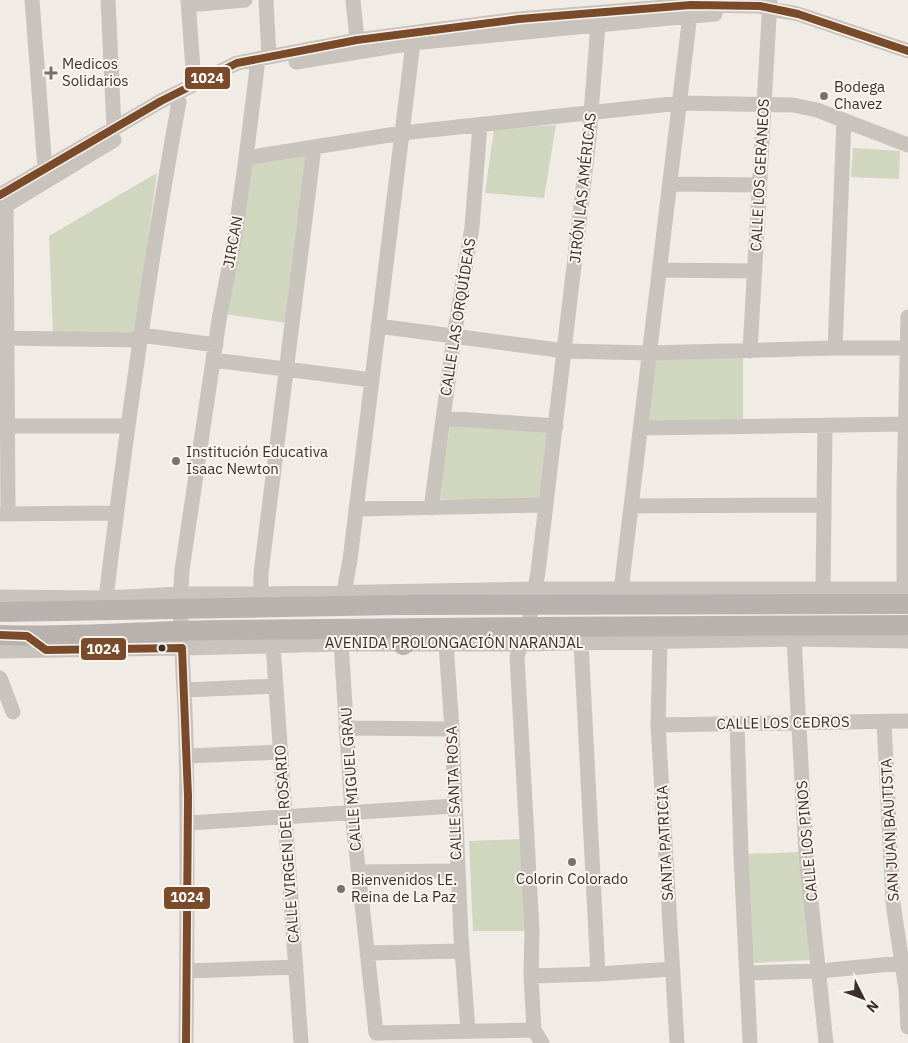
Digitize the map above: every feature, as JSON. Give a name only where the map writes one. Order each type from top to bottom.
[{"type":"main road","points":[[382,592],[396,606]]},
{"type":"main road","points":[[0,612],[180,602],[396,606],[533,597],[907,594]]},
{"type":"main road","points":[[37,611],[57,597]]},
{"type":"main road","points":[[856,625],[877,640]]},
{"type":"main road","name":"AVENIDA PROLONGACIÓN NARANJAL","points":[[0,635],[182,639],[430,628],[524,636],[908,625]]},
{"type":"main road","points":[[403,645],[430,628]]},
{"type":"main road","points":[[27,636],[46,650]]},
{"type":"street","points":[[32,0],[45,169]]},
{"type":"street","points":[[108,0],[114,128]]},
{"type":"street","points":[[194,83],[189,3],[245,0]]},
{"type":"street","points":[[266,0],[269,57]]},
{"type":"street","points":[[354,0],[358,46]]},
{"type":"street","points":[[2,203],[45,169],[194,83],[237,63],[269,57],[358,46],[519,19],[691,7],[760,6],[769,6],[798,14],[908,51]]},
{"type":"street","name":"CALLE LOS GERANEOS","points":[[750,351],[769,6]]},
{"type":"street","points":[[2,203],[179,102],[231,75],[358,46],[413,43],[598,25],[691,7]]},
{"type":"street","points":[[621,590],[691,7]]},
{"type":"street","name":"JIRÓN LAS AMÉRICAS","points":[[538,1037],[531,976],[532,930],[517,656],[524,636],[533,597],[546,505],[591,112],[598,25]]},
{"type":"street","points":[[344,592],[356,509],[413,43]]},
{"type":"street","name":"JIRCAN","points":[[186,1043],[188,823],[185,690],[180,602],[182,570],[214,353],[246,158],[257,68]]},
{"type":"street","points":[[106,598],[128,426],[166,173],[179,102]]},
{"type":"street","points":[[246,158],[402,133],[680,103],[794,105],[817,110],[908,145]]},
{"type":"street","points":[[835,348],[844,120]]},
{"type":"street","name":"CALLE LAS ORQUÍDEAS","points":[[431,508],[454,337],[472,227],[480,125]]},
{"type":"street","points":[[261,594],[261,574],[314,147]]},
{"type":"street","points":[[670,184],[760,185]]},
{"type":"street","points":[[2,203],[4,338],[8,426],[4,514],[116,513]]},
{"type":"street","points":[[659,270],[755,271]]},
{"type":"street","points":[[0,598],[106,598],[180,602],[261,594],[344,592],[533,597],[621,590],[823,589],[907,594],[908,317]]},
{"type":"street","points":[[378,326],[565,350],[649,353],[908,348]]},
{"type":"street","points":[[4,338],[141,338],[287,370],[372,380]]},
{"type":"street","points":[[443,418],[556,426]]},
{"type":"street","points":[[641,428],[907,424]]},
{"type":"street","points":[[823,589],[826,425]]},
{"type":"street","points":[[8,426],[128,426]]},
{"type":"street","points":[[356,509],[546,505]]},
{"type":"street","points":[[631,506],[824,505]]},
{"type":"street","name":"AVENIDA PROLONGACIÓN NARANJAL","points":[[0,650],[46,650],[182,639],[273,645],[446,644],[524,636],[581,642],[794,639],[908,641]]},
{"type":"street","name":"CALLE LOS PINOS","points":[[794,639],[806,853],[820,971],[826,1043]]},
{"type":"street","points":[[581,642],[598,974]]},
{"type":"street","name":"SANTA PATRICIA","points":[[660,642],[658,725],[677,1043]]},
{"type":"street","name":"CALLE MIGUEL GRAU","points":[[341,644],[352,812],[376,1033],[468,1031]]},
{"type":"street","name":"CALLE SANTA ROSA","points":[[446,644],[468,1031]]},
{"type":"street","name":"CALLE VIRGEN DEL ROSARIO","points":[[273,645],[301,1043]]},
{"type":"street","points":[[0,678],[13,712]]},
{"type":"street","points":[[185,690],[276,686]]},
{"type":"street","name":"CALLE LOS CEDROS","points":[[658,725],[908,721]]},
{"type":"street","name":"SAN JUAN BAUTISTA","points":[[884,722],[893,903],[907,990],[908,1026]]},
{"type":"street","points":[[736,724],[750,1043]]},
{"type":"street","points":[[346,728],[452,729]]},
{"type":"street","points":[[187,756],[281,752]]},
{"type":"street","points":[[188,823],[455,806]]},
{"type":"street","points":[[359,872],[458,871]]},
{"type":"street","points":[[367,953],[462,951]]},
{"type":"street","points":[[747,973],[820,971],[902,962]]},
{"type":"street","points":[[187,971],[296,968]]},
{"type":"street","points":[[531,976],[672,969]]},
{"type":"street","points":[[468,1031],[538,1037]]},
{"type":"green space","points":[[556,125],[544,198],[485,193],[494,129]]},
{"type":"green space","points":[[853,148],[900,151],[899,179],[851,177]]},
{"type":"green space","points":[[308,154],[288,323],[224,314],[250,163]]},
{"type":"green space","points":[[157,173],[135,335],[53,334],[49,236]]},
{"type":"green space","points":[[743,356],[743,421],[648,422],[655,358]]},
{"type":"green space","points":[[450,426],[552,431],[543,501],[439,499]]},
{"type":"green space","points":[[520,839],[526,931],[473,931],[469,841]]},
{"type":"green space","points":[[802,852],[811,960],[752,963],[744,854]]},
{"type":"transit line","name":"1024","points":[[0,195],[161,101],[237,63],[357,40],[519,19],[691,5],[760,6],[798,14],[908,51]]},
{"type":"transit line","name":"1024","points":[[0,635],[27,636],[46,650],[182,648],[188,796],[186,1043]]},
{"type":"place","name":"Medicos Solidarios","points":[[51,73]]},
{"type":"place","name":"Bodega Chavez","points":[[824,96]]},
{"type":"place","name":"Institución Educativa Isaac Newton","points":[[176,461]]},
{"type":"place","name":"Colorin Colorado","points":[[572,862]]},
{"type":"place","name":"Bienvenidos LE. Reina de La Paz","points":[[341,889]]}]
